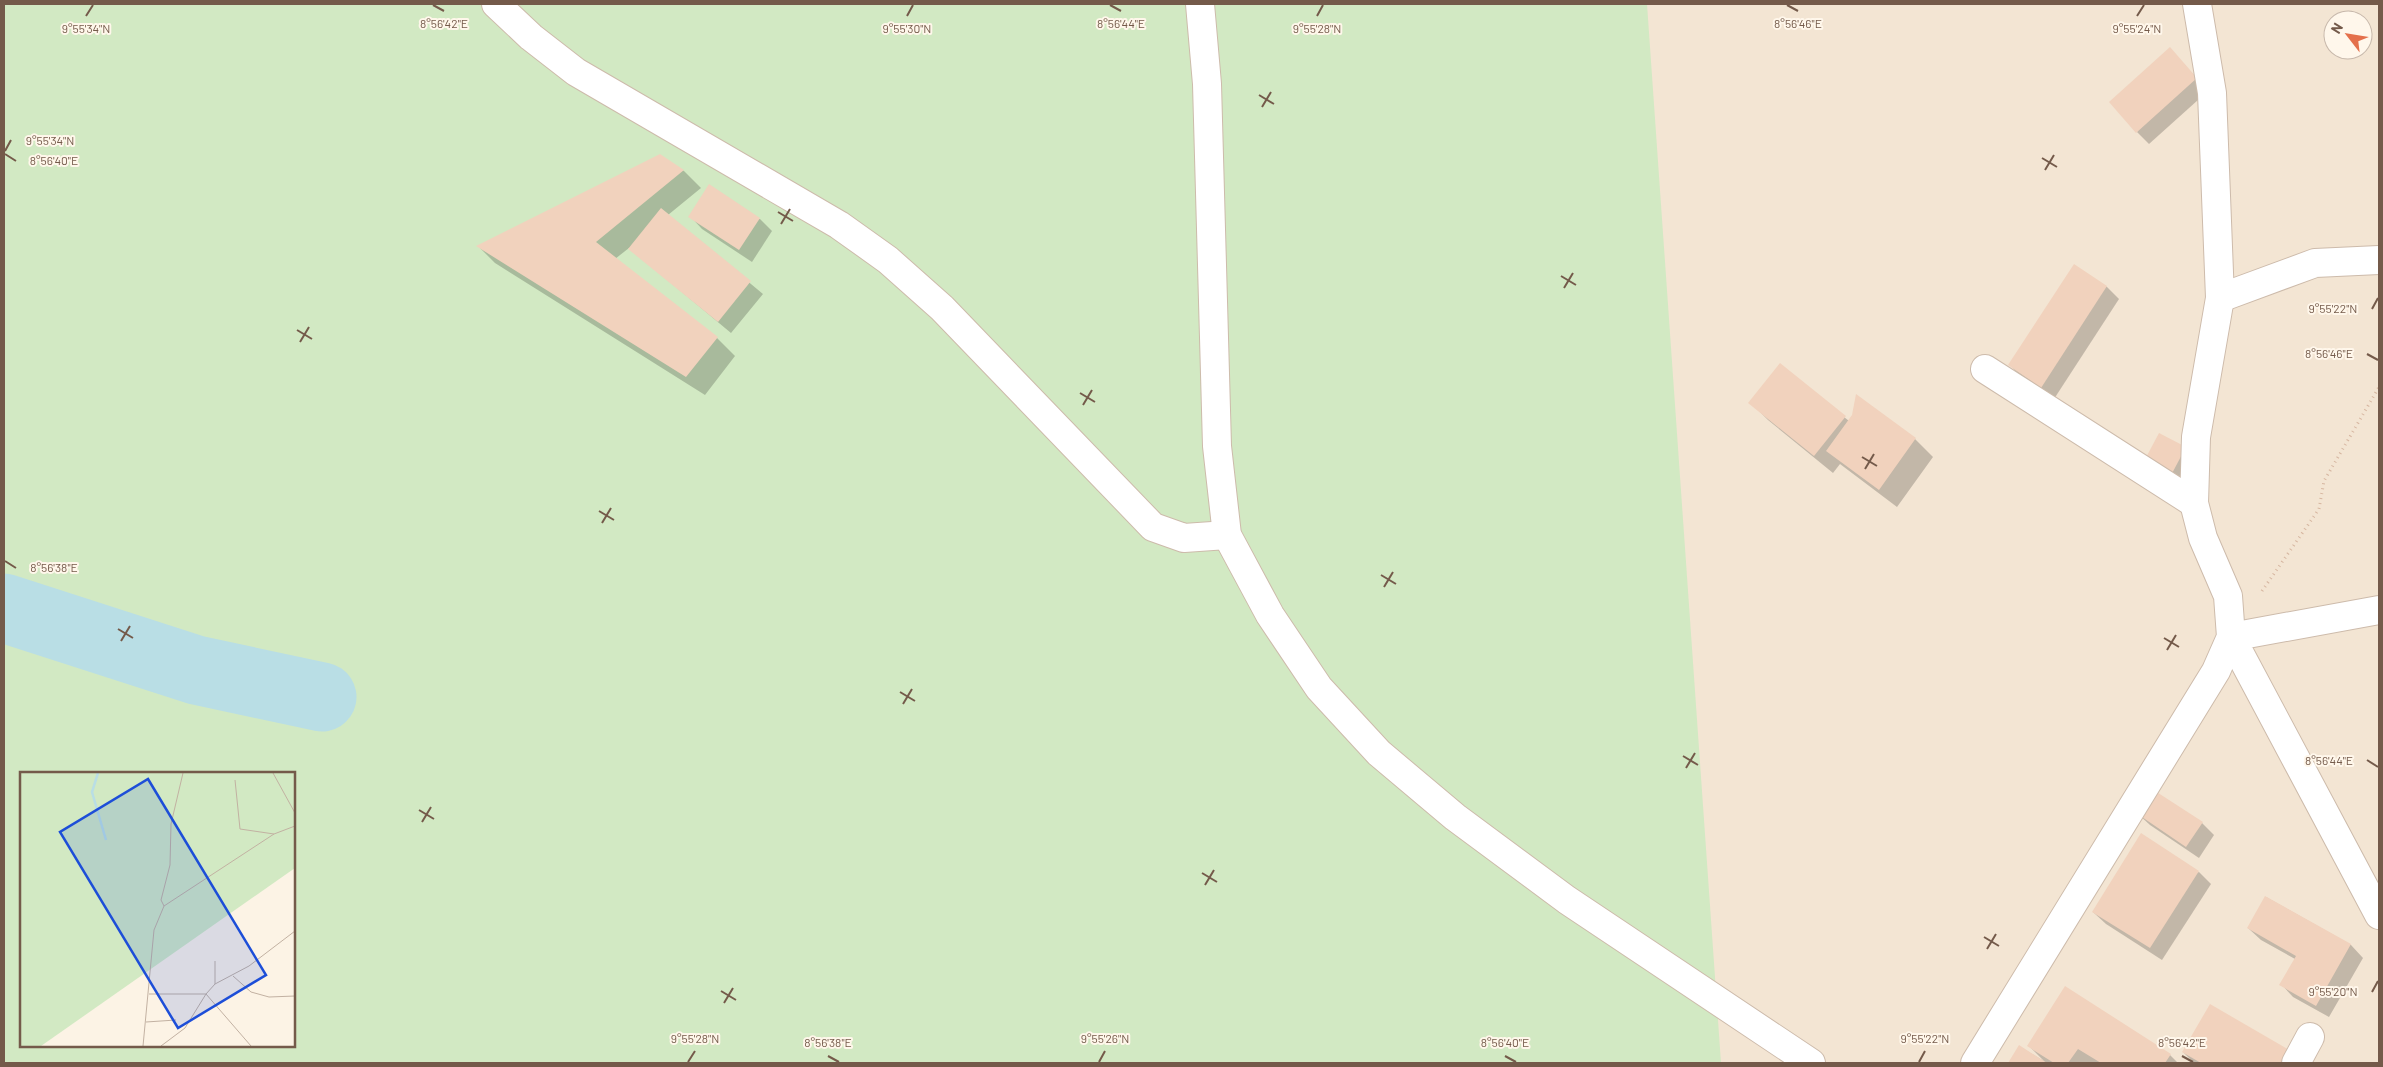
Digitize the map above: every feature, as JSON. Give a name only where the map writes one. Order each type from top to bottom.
[{"type":"street","points":[[496,4],[531,37],[576,72],[840,225],[888,260],[942,308],[1153,528],[1184,538],[1227,535]]},
{"type":"street","points":[[1200,4],[1207,84],[1218,446],[1227,535],[1270,615],[1319,688],[1379,753],[1455,816],[1567,900],[1811,1063]]},
{"type":"street","points":[[1975,1063],[2216,671],[2230,637],[2228,596],[2203,538],[2194,504],[2196,437],[2220,298],[2212,93],[2197,4]]},
{"type":"street","points":[[2220,298],[2315,263],[2379,260]]},
{"type":"street","points":[[1985,369],[2194,504]]},
{"type":"street","points":[[2230,637],[2379,610]]},
{"type":"street","points":[[2230,637],[2379,915]]},
{"type":"street","points":[[2296,1063],[2310,1037]]},
{"type":"path","points":[[2230,637],[2319,509],[2324,481],[2379,387]]},
{"type":"shaded area","points":[[294,4],[2379,4],[2379,1063],[1059,1063]]},
{"type":"green space","points":[[4,4],[1647,4],[1721,1063],[4,1063]]},
{"type":"building","points":[[2170,47],[2197,78],[2136,133],[2109,102]]},
{"type":"building","points":[[660,154],[684,170],[596,242],[718,337],[686,377],[476,246]]},
{"type":"building","points":[[709,184],[760,218],[739,250],[688,217]]},
{"type":"building","points":[[661,208],[751,281],[718,322],[628,249]]},
{"type":"building","points":[[2074,264],[2107,286],[2041,388],[2008,365]]},
{"type":"building","points":[[1780,363],[1846,416],[1814,456],[1748,403]]},
{"type":"building","points":[[1856,394],[1916,438],[1879,490],[1826,451],[1852,415]]},
{"type":"building","points":[[2159,433],[2186,447],[2169,479],[2142,465]]},
{"type":"building","points":[[2152,789],[2203,822],[2186,847],[2136,813]]},
{"type":"building","points":[[2141,833],[2199,871],[2150,948],[2092,912]]},
{"type":"building","points":[[2265,896],[2351,944],[2316,1006],[2279,985],[2296,956],[2247,928]]},
{"type":"building","points":[[2065,986],[2171,1054],[2165,1063],[2101,1063],[2078,1049],[2068,1063],[2054,1063],[2027,1046]]},
{"type":"building","points":[[2210,1004],[2296,1054],[2291,1063],[2201,1063],[2182,1052]]},
{"type":"building","points":[[2019,1045],[2047,1063],[2008,1063]]},
{"type":"waterway","points":[[4,608],[196,670],[322,697]]}]
